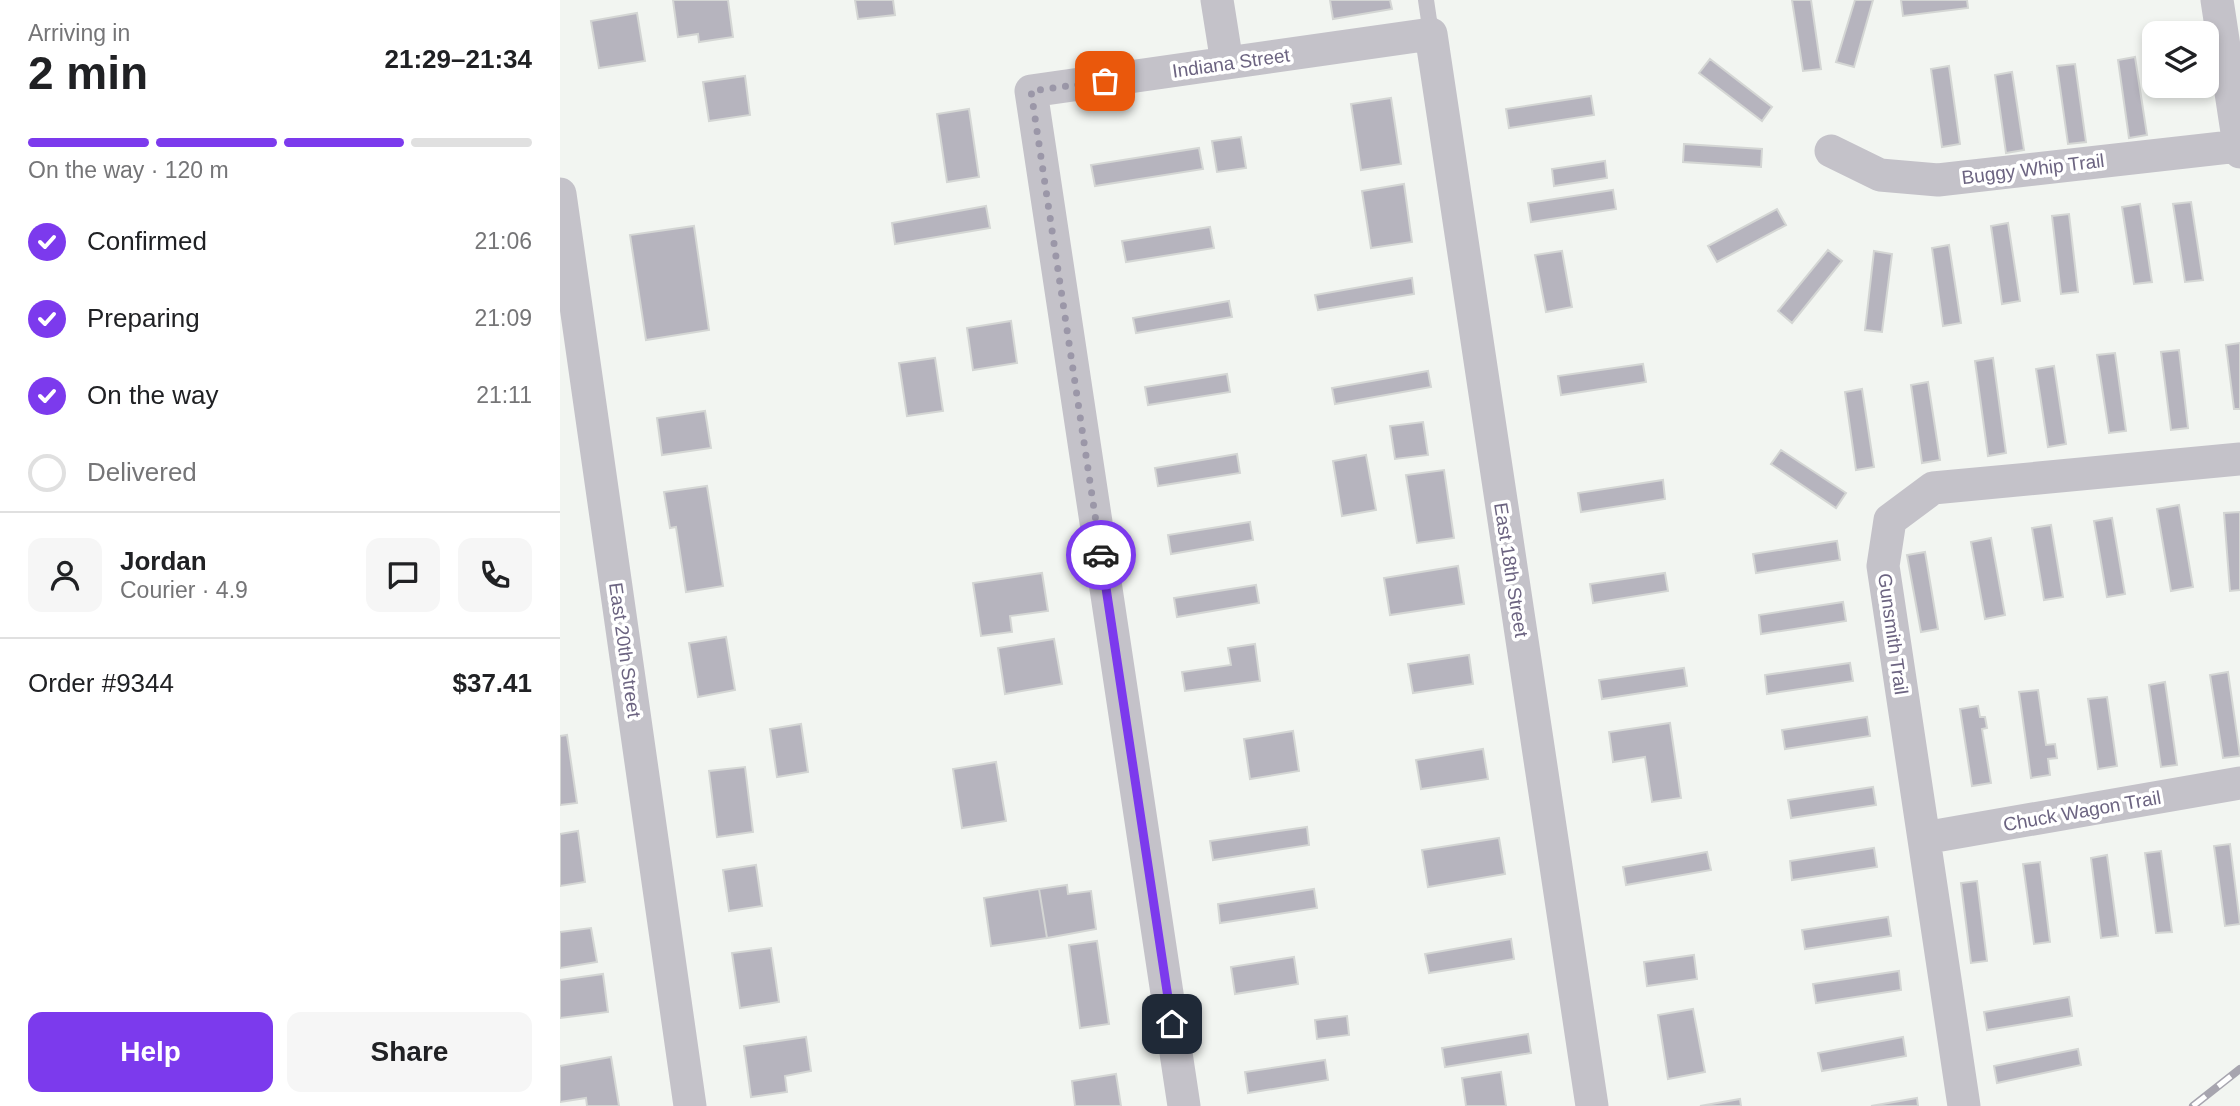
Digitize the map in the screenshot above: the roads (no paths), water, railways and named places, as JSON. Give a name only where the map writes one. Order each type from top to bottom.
[{"type":"street","points":[[1217,0],[1227,63]]},
{"type":"street","points":[[2217,0],[2240,148]]},
{"type":"street","name":"Indiana Street","points":[[1184,1106],[1031,91],[1431,34]]},
{"type":"street","name":"East 18th Street","points":[[1431,34],[1592,1106]]},
{"type":"street","name":"Buggy Whip Trail","points":[[1831,151],[1880,174],[1938,180],[2240,148]]},
{"type":"street","name":"East 20th Street","points":[[561,205],[690,1106]]},
{"type":"street","name":"Gunsmith Trail","points":[[1964,1106],[1883,566],[1890,520],[1933,488],[2240,459]]},
{"type":"street","name":"Chuck Wagon Trail","points":[[1924,838],[2240,783]]},
{"type":"lane","points":[[1426,0],[1431,34]]},
{"type":"railway","points":[[2193,1106],[2240,1069]]}]
